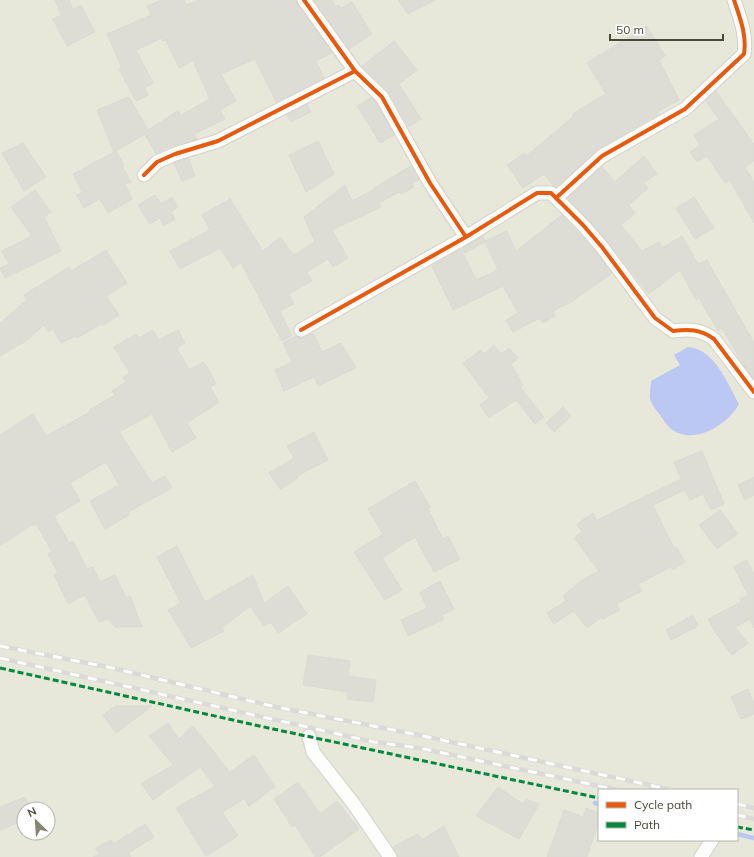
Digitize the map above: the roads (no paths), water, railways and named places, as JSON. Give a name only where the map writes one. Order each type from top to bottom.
[{"type":"street","points":[[304,0],[355,71],[382,97],[430,183],[466,237]]},
{"type":"street","points":[[556,198],[602,156],[684,109],[744,54],[746,44],[743,26],[734,0]]},
{"type":"street","points":[[144,175],[157,162],[175,154],[218,142],[355,71]]},
{"type":"street","points":[[301,330],[466,237],[537,193],[551,193],[602,247],[655,318],[673,331],[692,329],[705,333],[714,339],[754,392]]},
{"type":"street","points":[[309,736],[313,752],[353,803],[390,857]]},
{"type":"street","points":[[701,857],[711,841]]},
{"type":"water","points":[[688,347],[697,349],[713,360],[725,377],[739,404],[734,412],[718,426],[698,434],[688,435],[678,433],[669,427],[653,405],[650,395],[651,381],[680,365],[674,355]]},
{"type":"waterway","points":[[738,834],[754,838]]},
{"type":"railway","points":[[0,646],[108,667],[276,707],[419,735],[667,789]]},
{"type":"railway","points":[[0,658],[374,742],[419,748],[613,789]]},
{"type":"railway","points":[[738,804],[754,808]]},
{"type":"railway","points":[[738,815],[754,819]]}]
